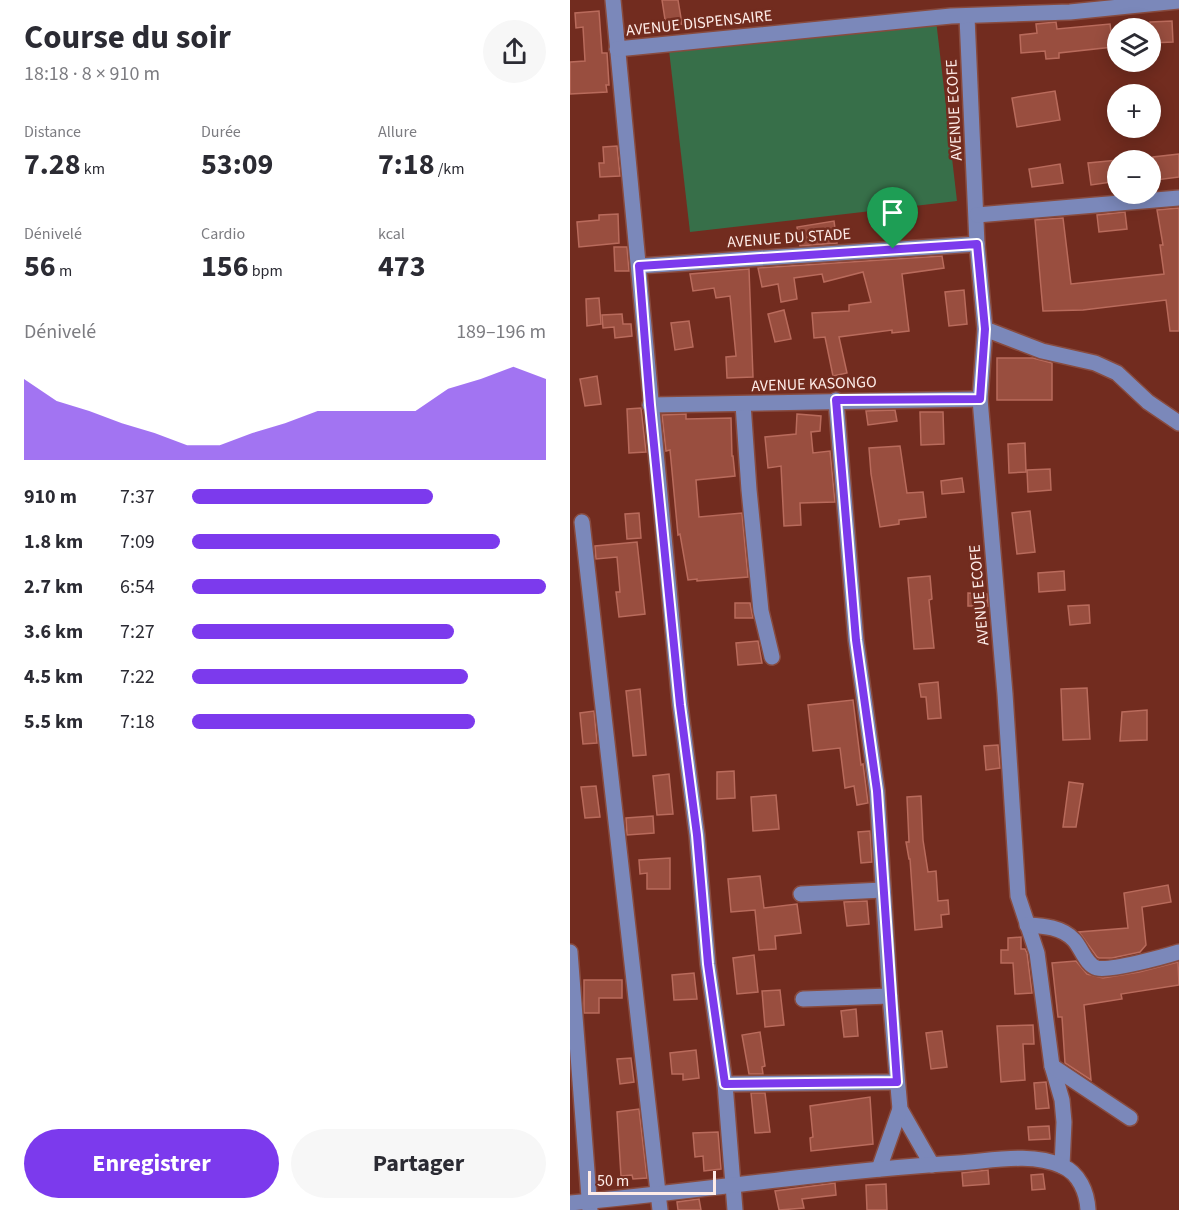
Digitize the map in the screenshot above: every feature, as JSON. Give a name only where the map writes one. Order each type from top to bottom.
[{"type":"street","points":[[612,0],[680,705],[697,835],[708,964],[725,1084],[735,1210]]},
{"type":"street","points":[[950,0],[951,16]]},
{"type":"street","name":"AVENUE DISPENSAIRE","points":[[617,49],[951,16],[967,17],[1069,6],[1179,1]]},
{"type":"street","name":"AVENUE ECOFE","points":[[967,17],[977,244],[985,329],[980,399],[1005,694],[1018,896],[1037,953],[1052,1066],[1062,1100],[1064,1122],[1062,1166]]},
{"type":"street","points":[[977,215],[1179,198]]},
{"type":"street","name":"AVENUE DU STADE","points":[[639,266],[977,244]]},
{"type":"street","points":[[985,329],[1042,351],[1095,363],[1117,373],[1148,402],[1179,423]]},
{"type":"street","name":"AVENUE KASONGO","points":[[650,405],[980,399]]},
{"type":"street","points":[[836,400],[856,640],[877,791],[890,996],[900,1109],[932,1165]]},
{"type":"street","points":[[743,404],[761,611],[772,657]]},
{"type":"street","points":[[582,522],[659,1202]]},
{"type":"street","points":[[801,894],[883,890]]},
{"type":"street","points":[[1027,925],[1049,926],[1063,932],[1073,939],[1089,964],[1096,968],[1110,968],[1179,952]]},
{"type":"street","points":[[570,952],[590,1206]]},
{"type":"street","points":[[803,999],[890,996]]},
{"type":"street","points":[[1052,1066],[1130,1118]]},
{"type":"street","points":[[725,1084],[897,1082]]},
{"type":"street","points":[[879,1169],[900,1109]]},
{"type":"street","points":[[570,1203],[590,1206],[659,1202],[732,1184],[879,1169],[1034,1159],[1062,1166],[1078,1177],[1087,1200],[1088,1210]]},
{"type":"green space","points":[[936,20],[957,201],[690,232],[669,50]]},
{"type":"building","points":[[662,0],[678,0],[682,24],[666,26]]},
{"type":"building","points":[[599,11],[602,53],[607,53],[609,85],[606,85],[607,92],[570,94],[570,62],[585,61],[583,27],[576,28],[575,13]]},
{"type":"building","points":[[1172,21],[1173,42],[1161,43],[1161,22]]},
{"type":"building","points":[[1056,22],[1057,29],[1107,24],[1107,48],[1059,53],[1059,58],[1046,59],[1045,51],[1021,53],[1020,35],[1037,33],[1036,24]]},
{"type":"building","points":[[1055,91],[1060,120],[1017,127],[1012,98]]},
{"type":"building","points":[[617,146],[620,176],[600,177],[599,163],[604,163],[603,147]]},
{"type":"building","points":[[1179,154],[1179,177],[1161,179],[1161,156]]},
{"type":"building","points":[[1107,161],[1107,183],[1091,185],[1088,163]]},
{"type":"building","points":[[1060,164],[1063,183],[1032,187],[1029,169]]},
{"type":"building","points":[[1179,208],[1179,331],[1170,331],[1166,300],[1083,310],[1043,311],[1035,220],[1063,218],[1071,284],[1164,274],[1160,245],[1163,245],[1157,210]]},
{"type":"building","points":[[1125,212],[1127,229],[1099,232],[1097,215]]},
{"type":"building","points":[[618,214],[619,243],[579,247],[577,222],[599,220],[599,215]]},
{"type":"building","points":[[834,221],[837,243],[800,246],[797,227]]},
{"type":"building","points":[[614,247],[627,247],[629,271],[615,271]]},
{"type":"building","points":[[942,256],[944,268],[902,274],[909,331],[892,333],[892,330],[839,337],[847,373],[833,376],[825,337],[814,338],[812,313],[849,311],[849,305],[871,302],[863,272],[824,282],[822,274],[794,278],[797,299],[781,302],[778,284],[762,287],[758,268]]},
{"type":"building","points":[[749,269],[753,377],[727,378],[726,357],[736,356],[730,296],[716,298],[714,288],[693,291],[690,274]]},
{"type":"building","points":[[964,290],[967,324],[949,326],[945,292]]},
{"type":"building","points":[[599,298],[601,324],[587,326],[586,299]]},
{"type":"building","points":[[784,310],[791,339],[775,342],[768,314]]},
{"type":"building","points":[[622,314],[623,324],[631,324],[632,336],[615,338],[614,327],[603,328],[602,315]]},
{"type":"building","points":[[689,321],[693,347],[675,350],[671,323]]},
{"type":"building","points":[[997,358],[1033,358],[1052,363],[1052,400],[997,400]]},
{"type":"building","points":[[597,376],[601,404],[585,406],[580,379]]},
{"type":"building","points":[[641,408],[646,452],[629,453],[627,409]]},
{"type":"building","points":[[895,410],[897,421],[868,425],[866,411]]},
{"type":"building","points":[[920,412],[943,412],[944,444],[921,445]]},
{"type":"building","points":[[686,414],[686,419],[731,418],[735,476],[696,480],[699,517],[742,513],[748,577],[688,580],[680,534],[678,535],[670,450],[666,451],[662,415]]},
{"type":"building","points":[[797,414],[821,416],[820,431],[811,432],[813,453],[830,451],[835,502],[800,503],[801,525],[784,526],[781,466],[768,468],[765,437],[796,434]]},
{"type":"building","points":[[1025,443],[1026,472],[1009,473],[1008,444]]},
{"type":"building","points":[[900,446],[907,493],[923,492],[926,517],[899,520],[899,524],[880,527],[869,448]]},
{"type":"building","points":[[1050,469],[1051,490],[1028,492],[1027,470]]},
{"type":"building","points":[[962,478],[964,492],[942,494],[941,481]]},
{"type":"building","points":[[1030,511],[1035,552],[1017,554],[1012,513]]},
{"type":"building","points":[[639,513],[641,538],[627,539],[625,514]]},
{"type":"building","points":[[637,542],[645,614],[619,617],[616,592],[620,592],[617,557],[596,559],[595,546]]},
{"type":"building","points":[[1064,571],[1065,590],[1039,592],[1038,573]]},
{"type":"building","points":[[930,576],[932,599],[929,600],[934,648],[914,649],[908,578]]},
{"type":"building","points":[[968,593],[987,594],[988,606],[968,606]]},
{"type":"building","points":[[735,603],[750,603],[753,618],[735,618]]},
{"type":"building","points":[[1089,605],[1090,623],[1070,625],[1068,606]]},
{"type":"building","points":[[758,641],[762,663],[738,665],[736,643]]},
{"type":"building","points":[[938,682],[941,718],[928,719],[926,697],[921,697],[919,684]]},
{"type":"building","points":[[1087,688],[1090,739],[1063,740],[1061,689]]},
{"type":"building","points":[[640,689],[646,755],[633,756],[626,691]]},
{"type":"building","points":[[853,700],[868,803],[857,805],[854,786],[845,788],[840,748],[813,751],[808,705]]},
{"type":"building","points":[[1147,710],[1147,740],[1120,741],[1122,712]]},
{"type":"building","points":[[594,711],[597,743],[583,744],[580,713]]},
{"type":"building","points":[[998,745],[1000,768],[986,770],[984,746]]},
{"type":"building","points":[[734,771],[735,798],[717,799],[717,772]]},
{"type":"building","points":[[669,774],[673,814],[657,815],[653,776]]},
{"type":"building","points":[[1069,782],[1083,784],[1076,827],[1063,827]]},
{"type":"building","points":[[596,786],[600,817],[585,818],[581,787]]},
{"type":"building","points":[[776,795],[779,829],[753,831],[751,797]]},
{"type":"building","points":[[921,796],[923,840],[928,872],[936,871],[938,901],[948,900],[949,914],[941,915],[942,927],[915,930],[910,859],[906,842],[909,842],[907,797]]},
{"type":"building","points":[[653,816],[654,833],[627,835],[626,818]]},
{"type":"building","points":[[870,831],[872,862],[861,863],[858,832]]},
{"type":"building","points":[[670,858],[670,889],[647,889],[647,873],[640,874],[639,860]]},
{"type":"building","points":[[760,876],[764,908],[797,904],[801,933],[775,936],[776,949],[759,950],[755,910],[731,912],[728,879]]},
{"type":"building","points":[[1168,885],[1171,902],[1142,907],[1146,945],[1140,952],[1112,958],[1097,957],[1079,932],[1128,928],[1124,893]]},
{"type":"building","points":[[867,901],[869,924],[847,926],[844,902]]},
{"type":"building","points":[[1021,937],[1021,949],[1025,949],[1027,953],[1032,993],[1015,994],[1013,963],[1001,963],[1001,950],[1008,950],[1008,938]]},
{"type":"building","points":[[754,955],[758,992],[737,994],[733,958]]},
{"type":"building","points":[[1076,961],[1087,974],[1103,978],[1178,962],[1179,985],[1121,994],[1122,999],[1084,1005],[1091,1080],[1065,1063],[1062,1017],[1058,1017],[1052,963]]},
{"type":"building","points":[[694,973],[697,999],[674,1000],[672,975]]},
{"type":"building","points":[[584,980],[622,980],[622,998],[599,998],[599,1013],[584,1013]]},
{"type":"building","points":[[780,990],[784,1025],[765,1027],[762,991]]},
{"type":"building","points":[[856,1009],[858,1036],[844,1037],[841,1011]]},
{"type":"building","points":[[1033,1025],[1034,1044],[1023,1044],[1025,1080],[1001,1082],[997,1026]]},
{"type":"building","points":[[942,1031],[947,1067],[931,1069],[926,1033]]},
{"type":"building","points":[[760,1032],[765,1066],[762,1067],[763,1074],[749,1074],[742,1035]]},
{"type":"building","points":[[696,1050],[699,1078],[683,1080],[683,1074],[672,1074],[670,1053]]},
{"type":"building","points":[[631,1058],[634,1082],[620,1084],[617,1059]]},
{"type":"building","points":[[1046,1082],[1049,1108],[1036,1109],[1034,1083]]},
{"type":"building","points":[[751,1093],[765,1093],[770,1132],[755,1133]]},
{"type":"building","points":[[870,1097],[873,1144],[811,1151],[810,1138],[813,1137],[810,1106]]},
{"type":"building","points":[[639,1109],[647,1178],[633,1179],[632,1175],[621,1176],[617,1112]]},
{"type":"building","points":[[1049,1126],[1050,1139],[1029,1140],[1028,1127]]},
{"type":"building","points":[[718,1132],[721,1169],[704,1171],[703,1156],[695,1157],[693,1133]]},
{"type":"building","points":[[988,1170],[989,1184],[963,1186],[962,1173]]},
{"type":"building","points":[[1043,1174],[1045,1189],[1032,1190],[1031,1175]]},
{"type":"building","points":[[835,1183],[836,1195],[802,1199],[804,1208],[779,1210],[775,1191]]},
{"type":"building","points":[[886,1184],[887,1210],[867,1210],[866,1185]]},
{"type":"building","points":[[699,1199],[701,1210],[678,1210],[677,1202]]},
{"type":"route","points":[[977,244],[985,329],[980,399],[836,400],[856,640],[877,791],[897,1082],[725,1084],[708,964],[697,835],[680,705],[650,405],[639,266],[893,249],[977,244]]}]
